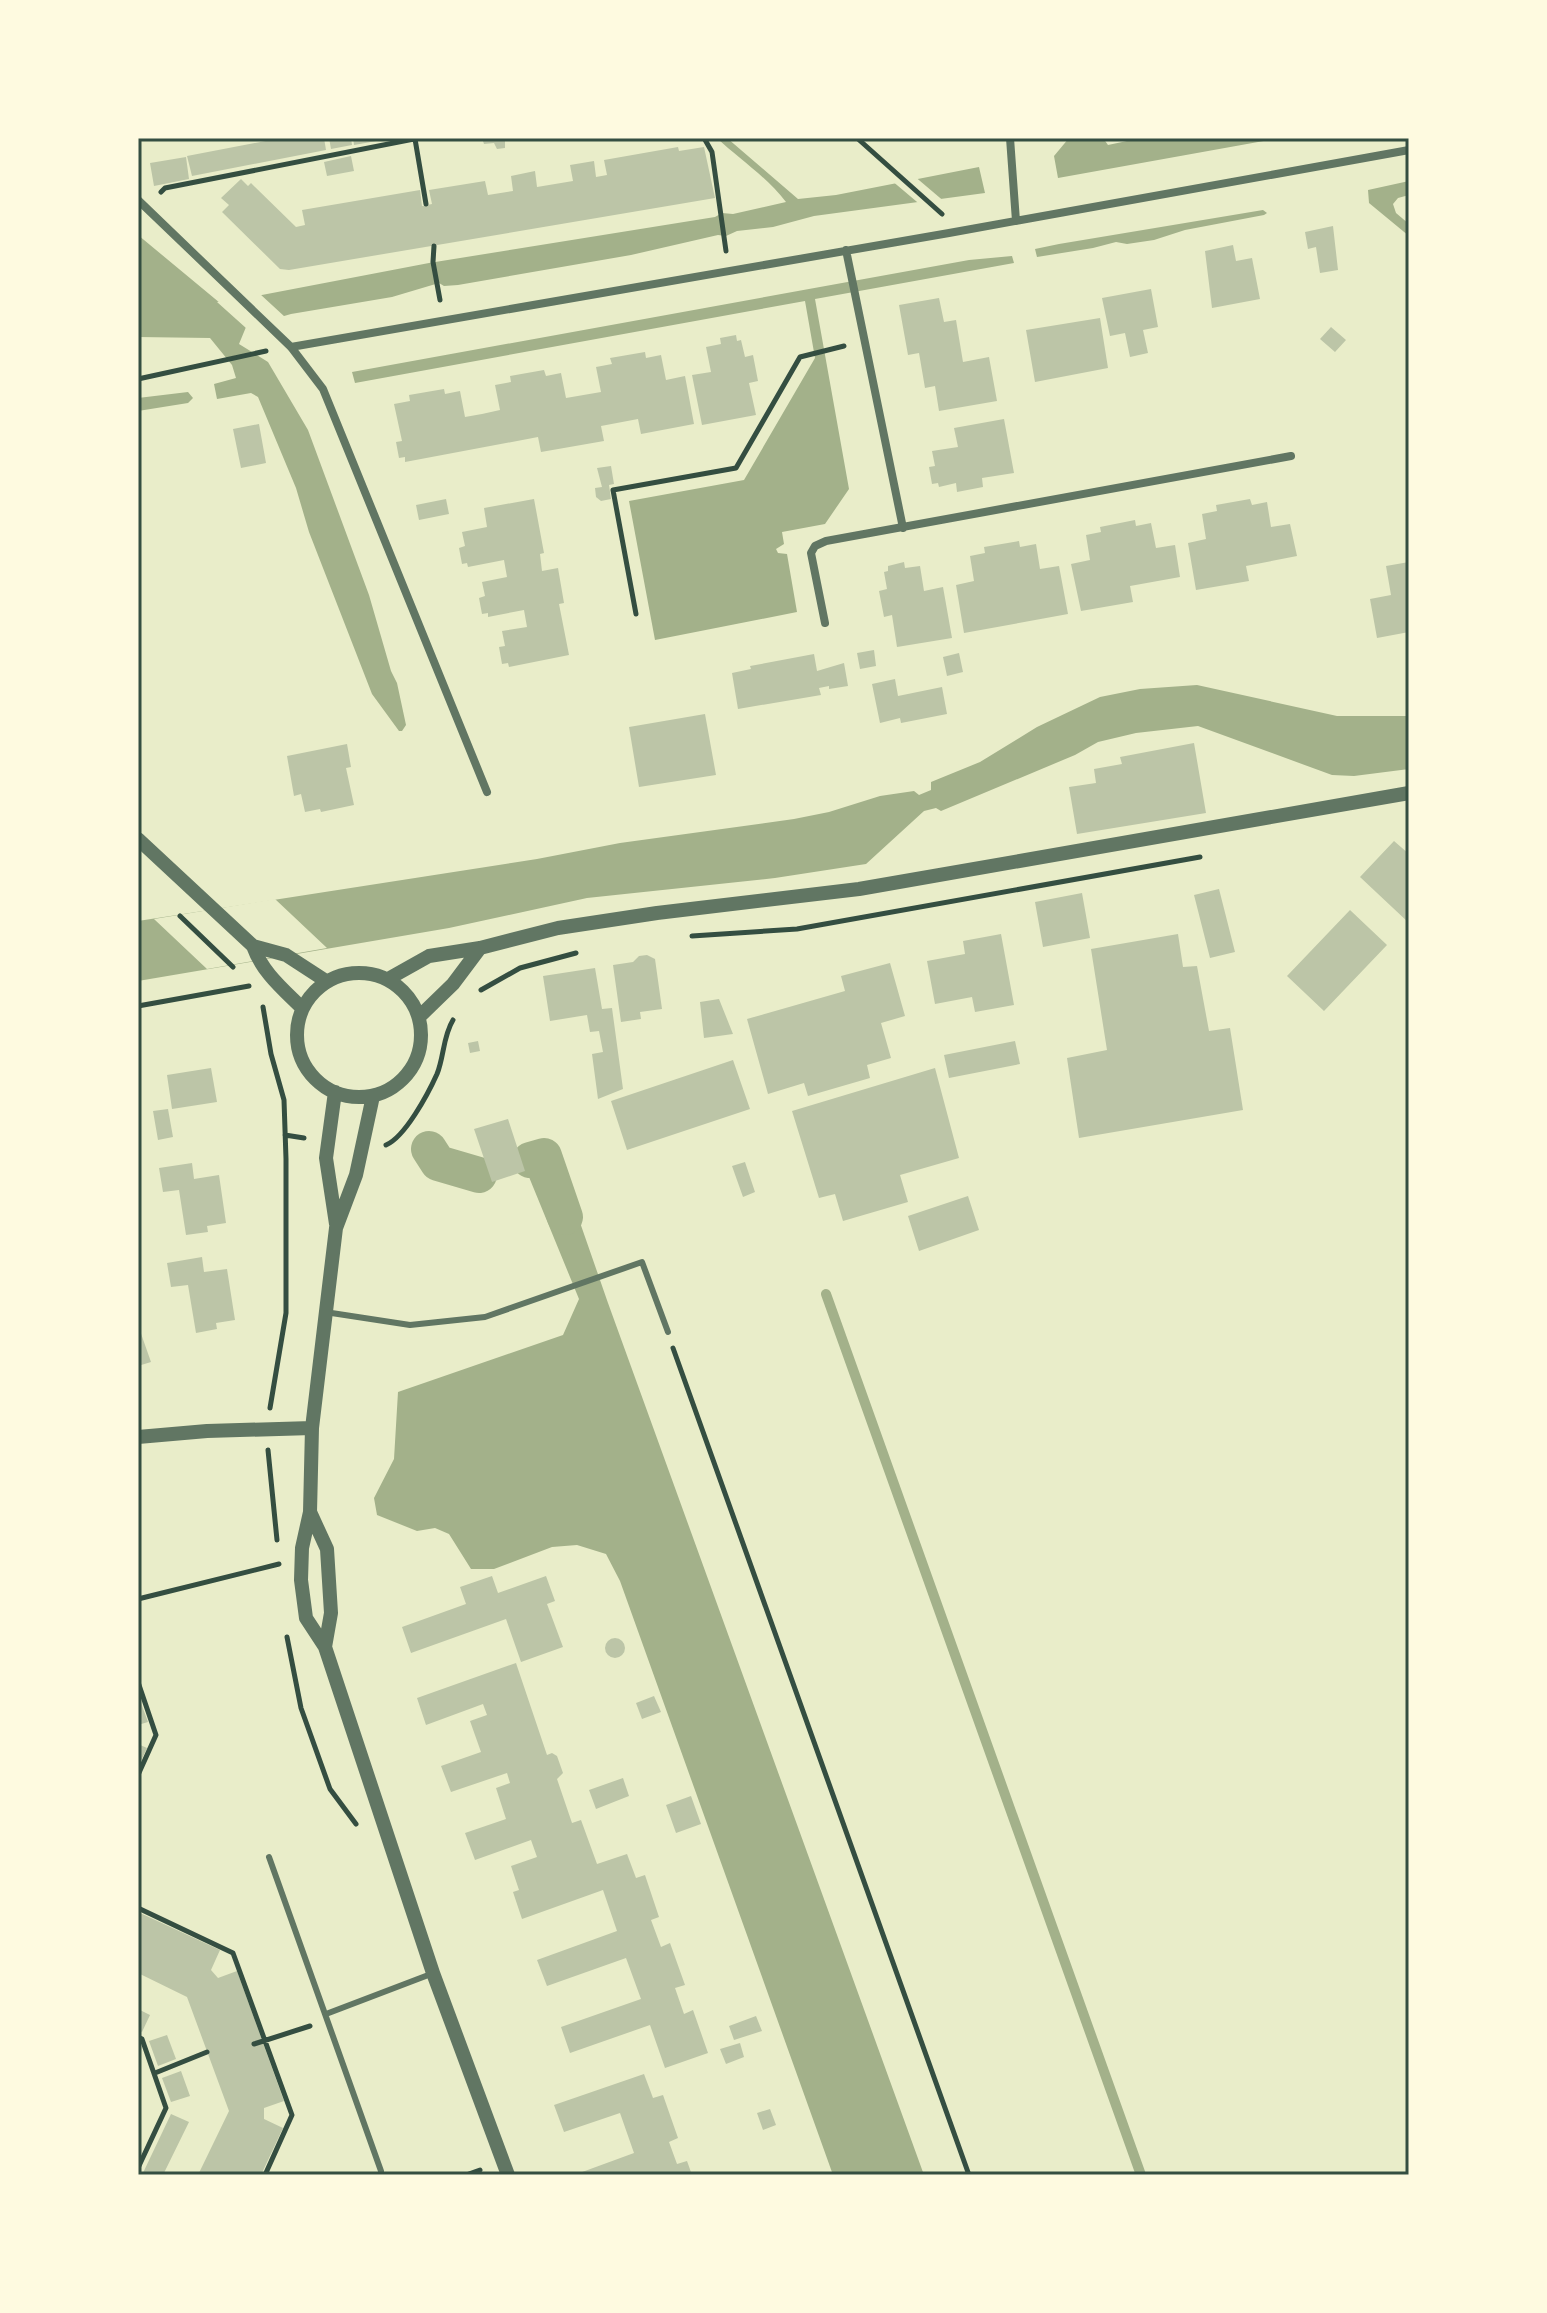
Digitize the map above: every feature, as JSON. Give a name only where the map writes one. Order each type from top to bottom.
[{"type":"street","points":[[1010,138],[1016,221]]},
{"type":"street","points":[[291,347],[1409,150]]},
{"type":"street","points":[[138,200],[291,347],[323,389],[487,792]]},
{"type":"street","points":[[846,250],[903,528]]},
{"type":"street","points":[[825,623],[811,553],[815,546],[826,541],[1291,456]]},
{"type":"street","points":[[388,979],[429,956],[480,948],[558,928],[859,889],[1409,793]]},
{"type":"street","points":[[138,839],[213,909],[255,953],[270,977],[302,1008]]},
{"type":"street","points":[[419,1017],[453,984],[480,948]]},
{"type":"street","points":[[255,953],[286,955],[326,981]]},
{"type":"street","points":[[361,972],[388,979],[407,995],[419,1017],[421,1040],[410,1071],[394,1087],[373,1096],[354,1097],[335,1092],[314,1078],[300,1057],[297,1033],[302,1008],[312,993],[326,981],[343,974],[361,972]]},
{"type":"street","points":[[335,1092],[326,1158],[336,1228]]},
{"type":"street","points":[[373,1096],[356,1175],[336,1228],[312,1428],[310,1512],[302,1548],[301,1580],[306,1618],[325,1647],[433,1973],[508,2175]]},
{"type":"street","points":[[138,1437],[312,1428]]},
{"type":"street","points":[[310,1512],[327,1549],[331,1613],[325,1647]]},
{"type":"lane","points":[[325,1312],[410,1325],[485,1317],[642,1262],[668,1332]]},
{"type":"lane","points":[[269,1857],[381,2171]]},
{"type":"lane","points":[[326,2014],[433,1973]]},
{"type":"path","points":[[146,208],[165,188],[417,138],[426,204]]},
{"type":"path","points":[[704,138],[712,152],[723,236]]},
{"type":"path","points":[[857,138],[935,206]]},
{"type":"path","points":[[434,246],[437,283]]},
{"type":"path","points":[[636,614],[613,490],[736,468],[800,357],[829,349]]},
{"type":"path","points":[[138,379],[254,352]]},
{"type":"path","points":[[684,937],[797,929],[1211,855]]},
{"type":"path","points":[[179,914],[231,965]]},
{"type":"path","points":[[476,994],[520,968],[580,951]]},
{"type":"path","points":[[138,1006],[250,986],[256,994]]},
{"type":"path","points":[[262,1003],[267,1017],[271,1054],[284,1100],[285,1135],[286,1313],[266,1429]]},
{"type":"path","points":[[361,1144],[389,1144],[409,1122],[437,1073],[455,1016]]},
{"type":"path","points":[[285,1135],[327,1141]]},
{"type":"path","points":[[668,1332],[969,2175]]},
{"type":"path","points":[[138,1599],[279,1564]]},
{"type":"path","points":[[138,1682],[156,1735],[138,1775]]},
{"type":"path","points":[[138,1908],[233,1953],[292,2115],[265,2175]]},
{"type":"path","points":[[254,2044],[316,2024],[326,2014]]},
{"type":"path","points":[[138,2037],[142,2039],[166,2108],[138,2168]]},
{"type":"path","points":[[155,2073],[207,2052]]},
{"type":"path","points":[[138,2145],[147,2150]]},
{"type":"path","points":[[466,2175],[480,2170]]},
{"type":"shaded area","points":[[717,138],[727,138],[798,199],[836,195],[979,167],[985,193],[814,216],[631,255],[458,285],[444,286],[439,283],[392,297],[291,314],[246,327],[239,344],[268,362],[308,430],[369,595],[397,683],[406,725],[399,731],[372,694],[309,532],[296,488],[258,397],[251,393],[217,399],[214,384],[236,378],[232,365],[210,338],[138,337],[138,235],[220,303],[429,263],[715,217],[722,213],[733,214],[786,202]]},
{"type":"shaded area","points":[[1069,138],[1103,138],[1108,145],[1141,138],[1280,138],[1058,178],[1054,156]]},
{"type":"shaded area","points":[[1409,181],[1409,195],[1398,198],[1393,204],[1396,213],[1409,224],[1409,236],[1369,203],[1368,190]]},
{"type":"shaded area","points":[[1263,210],[1267,213],[1264,215],[1185,230],[1154,240],[1127,244],[1116,242],[1037,257],[1035,249],[1059,244]]},
{"type":"shaded area","points":[[1012,256],[1014,263],[815,299],[849,489],[825,524],[782,532],[784,544],[776,549],[778,553],[787,554],[797,612],[655,640],[629,501],[744,480],[815,358],[805,301],[355,383],[352,372],[969,260]]},
{"type":"shaded area","points":[[188,392],[193,398],[188,403],[138,411],[138,398]]},
{"type":"shaded area","points":[[1197,685],[1337,716],[1409,716],[1409,769],[1354,776],[1332,775],[1198,726],[1136,733],[1098,742],[1075,755],[941,811],[936,808],[924,811],[866,864],[775,878],[587,898],[449,928],[138,981],[138,921],[537,859],[620,843],[794,819],[880,796],[914,791],[919,795],[931,790],[931,782],[980,762],[1037,727],[1100,697],[1140,689]]},
{"type":"shaded area","points":[[560,1165],[924,2175],[833,2175],[620,1581],[606,1554],[577,1545],[552,1547],[494,1569],[471,1569],[449,1534],[435,1528],[417,1531],[377,1515],[374,1498],[394,1459],[398,1392],[563,1335],[579,1299],[529,1177]]},
{"type":"pier","points":[[913,175],[946,203],[923,207],[891,180]]},
{"type":"pier","points":[[260,294],[285,317],[246,328],[217,302]]},
{"type":"pier","points":[[275,899],[327,948],[207,969],[154,919]]},
{"type":"building","points":[[281,138],[324,138],[326,150],[192,176],[187,156]]},
{"type":"building","points":[[329,138],[351,138],[352,145],[331,149]]},
{"type":"building","points":[[353,138],[382,138],[382,140],[354,145]]},
{"type":"building","points":[[482,138],[505,138],[505,148],[497,149],[494,143],[484,144]]},
{"type":"building","points":[[678,147],[679,151],[704,147],[715,198],[289,270],[280,269],[222,212],[229,205],[221,198],[241,179],[248,186],[251,183],[296,227],[305,225],[302,210],[420,190],[422,206],[432,204],[429,190],[485,181],[488,195],[513,191],[511,176],[535,171],[537,187],[573,181],[570,165],[594,161],[596,177],[607,175],[604,160]]},
{"type":"building","points":[[351,156],[354,171],[327,176],[324,162]]},
{"type":"building","points":[[186,157],[189,179],[154,186],[150,163]]},
{"type":"building","points":[[1333,226],[1338,270],[1320,273],[1316,247],[1308,249],[1305,232]]},
{"type":"building","points":[[1233,245],[1236,261],[1252,258],[1260,299],[1212,308],[1205,251]]},
{"type":"building","points":[[1151,289],[1158,327],[1143,330],[1148,353],[1130,357],[1125,333],[1110,336],[1102,298]]},
{"type":"building","points":[[939,298],[944,322],[956,320],[963,362],[989,357],[997,401],[939,411],[935,386],[925,388],[919,353],[908,355],[899,305]]},
{"type":"building","points":[[1100,318],[1108,368],[1035,382],[1026,330]]},
{"type":"building","points":[[1331,327],[1346,340],[1335,352],[1320,339]]},
{"type":"building","points":[[736,335],[737,341],[741,340],[745,357],[753,355],[758,381],[749,383],[756,415],[702,425],[692,375],[711,372],[706,347],[721,344],[720,338]]},
{"type":"building","points":[[645,352],[646,358],[661,355],[666,380],[685,376],[694,424],[641,434],[638,419],[601,426],[604,441],[541,452],[538,437],[405,462],[405,457],[399,458],[396,442],[402,441],[394,404],[410,401],[409,395],[444,389],[445,394],[460,391],[465,417],[482,414],[500,410],[495,385],[511,382],[510,376],[544,370],[546,376],[561,373],[566,398],[601,392],[596,367],[612,364],[610,358]]},
{"type":"building","points":[[1004,419],[1014,473],[982,478],[983,487],[957,492],[956,483],[939,487],[938,483],[932,484],[929,467],[935,466],[932,451],[958,447],[954,428]]},
{"type":"building","points":[[259,424],[266,463],[241,468],[233,429]]},
{"type":"building","points":[[611,466],[614,484],[609,485],[611,499],[601,501],[596,497],[595,488],[602,487],[597,468]]},
{"type":"building","points":[[446,499],[449,514],[419,520],[416,505]]},
{"type":"building","points":[[534,499],[544,553],[540,554],[542,571],[558,568],[564,603],[559,604],[569,655],[509,667],[508,663],[502,664],[499,647],[505,646],[502,631],[527,627],[524,610],[488,617],[488,613],[482,614],[479,598],[485,596],[482,582],[507,577],[504,560],[468,567],[467,563],[462,564],[459,548],[465,546],[462,532],[487,527],[484,508]]},
{"type":"building","points":[[1250,499],[1252,505],[1267,502],[1271,527],[1290,524],[1297,556],[1246,566],[1249,581],[1196,590],[1188,543],[1206,539],[1202,514],[1217,511],[1216,505]]},
{"type":"building","points":[[1135,520],[1136,526],[1151,523],[1156,548],[1175,545],[1180,577],[1130,586],[1133,602],[1081,611],[1071,564],[1090,560],[1086,535],[1101,532],[1100,527]]},
{"type":"building","points":[[1019,541],[1020,547],[1036,544],[1040,569],[1059,566],[1068,614],[964,633],[956,585],[974,581],[970,556],[985,553],[984,547]]},
{"type":"building","points":[[904,562],[905,568],[920,566],[924,591],[943,587],[952,638],[897,647],[892,615],[884,617],[879,591],[887,589],[884,572],[888,571],[888,566]]},
{"type":"building","points":[[1409,562],[1409,632],[1377,638],[1370,599],[1391,595],[1386,566]]},
{"type":"building","points":[[874,650],[876,666],[860,669],[857,653]]},
{"type":"building","points":[[959,653],[963,672],[947,676],[943,657]]},
{"type":"building","points":[[814,654],[817,671],[844,663],[848,686],[819,688],[821,695],[738,709],[732,673],[751,669],[750,666]]},
{"type":"building","points":[[895,679],[898,696],[942,687],[947,714],[901,723],[900,718],[880,723],[872,684]]},
{"type":"building","points":[[705,714],[716,775],[639,787],[629,727]]},
{"type":"building","points":[[1194,743],[1206,813],[1077,834],[1069,787],[1096,783],[1094,769],[1122,764],[1120,757]]},
{"type":"building","points":[[347,744],[351,767],[346,768],[354,805],[305,812],[301,794],[294,796],[287,756]]},
{"type":"building","points":[[1394,841],[1409,854],[1409,923],[1360,877]]},
{"type":"building","points":[[1219,889],[1235,952],[1210,958],[1194,895]]},
{"type":"building","points":[[1082,893],[1090,938],[1043,947],[1035,902]]},
{"type":"building","points":[[1350,910],[1387,945],[1324,1011],[1287,976]]},
{"type":"building","points":[[1001,934],[1014,1005],[975,1012],[972,997],[935,1004],[927,961],[965,954],[963,941]]},
{"type":"building","points":[[1178,934],[1183,967],[1197,966],[1209,1031],[1230,1028],[1243,1110],[1079,1138],[1067,1058],[1107,1050],[1091,949]]},
{"type":"building","points":[[647,955],[655,959],[662,1009],[640,1012],[641,1019],[621,1022],[613,965],[633,962],[639,956]]},
{"type":"building","points":[[890,963],[905,1016],[881,1023],[891,1058],[867,1065],[870,1078],[808,1096],[804,1083],[768,1094],[747,1019],[845,991],[841,976]]},
{"type":"building","points":[[595,968],[602,1009],[612,1008],[623,1089],[598,1099],[592,1054],[603,1052],[599,1031],[590,1032],[587,1015],[550,1021],[543,976]]},
{"type":"building","points":[[719,999],[733,1034],[704,1038],[700,1002]]},
{"type":"building","points":[[478,1041],[480,1051],[470,1053],[468,1043]]},
{"type":"building","points":[[1015,1041],[1020,1064],[949,1078],[944,1055]]},
{"type":"building","points":[[733,1060],[750,1109],[627,1150],[611,1101]]},
{"type":"building","points":[[211,1068],[217,1102],[172,1109],[167,1075]]},
{"type":"building","points":[[935,1068],[959,1158],[900,1175],[908,1202],[843,1221],[835,1194],[819,1198],[792,1111]]},
{"type":"building","points":[[168,1109],[173,1137],[158,1140],[153,1111]]},
{"type":"building","points":[[508,1119],[525,1171],[492,1182],[474,1129]]},
{"type":"building","points":[[745,1162],[755,1192],[743,1197],[732,1166]]},
{"type":"building","points":[[192,1163],[194,1179],[219,1175],[226,1223],[207,1226],[208,1232],[186,1235],[179,1190],[163,1192],[159,1168]]},
{"type":"building","points":[[968,1196],[979,1230],[919,1251],[908,1216]]},
{"type":"building","points":[[202,1257],[204,1272],[227,1269],[235,1320],[216,1323],[217,1329],[196,1333],[188,1285],[171,1287],[167,1263]]},
{"type":"building","points":[[138,1325],[151,1362],[138,1366]]},
{"type":"building","points":[[492,1576],[498,1593],[546,1576],[555,1601],[547,1604],[563,1647],[521,1662],[506,1619],[411,1653],[402,1627],[466,1604],[460,1587]]},
{"type":"building","points":[[615,1638],[622,1641],[625,1648],[622,1655],[615,1658],[608,1655],[605,1648],[608,1641]]},
{"type":"building","points":[[516,1663],[547,1755],[552,1753],[557,1756],[563,1773],[557,1779],[572,1823],[581,1820],[597,1864],[627,1854],[636,1878],[645,1875],[659,1917],[651,1920],[661,1947],[670,1943],[685,1985],[675,1988],[684,2014],[693,2010],[708,2053],[665,2068],[650,2025],[570,2053],[561,2027],[641,1999],[626,1958],[547,1986],[537,1960],[617,1931],[603,1890],[522,1919],[513,1892],[519,1890],[511,1866],[537,1857],[531,1840],[475,1860],[465,1833],[506,1819],[496,1788],[510,1783],[507,1773],[451,1792],[441,1766],[481,1752],[470,1721],[487,1715],[483,1704],[426,1725],[417,1698]]},
{"type":"building","points":[[138,1695],[148,1722],[138,1725]]},
{"type":"building","points":[[654,1696],[661,1712],[642,1719],[636,1703]]},
{"type":"building","points":[[138,1744],[147,1748],[138,1767]]},
{"type":"building","points":[[623,1778],[629,1796],[596,1809],[589,1790]]},
{"type":"building","points":[[691,1796],[701,1824],[676,1833],[666,1805]]},
{"type":"building","points":[[138,1912],[220,1950],[211,1970],[218,1978],[237,1971],[284,2101],[264,2108],[264,2119],[283,2128],[261,2175],[198,2175],[229,2111],[187,1997],[138,1973]]},
{"type":"building","points":[[138,2009],[150,2015],[142,2032],[138,2030]]},
{"type":"building","points":[[756,2016],[762,2031],[734,2040],[729,2026]]},
{"type":"building","points":[[167,2035],[176,2059],[158,2066],[149,2041]]},
{"type":"building","points":[[740,2043],[744,2057],[726,2064],[720,2049]]},
{"type":"building","points":[[181,2071],[190,2096],[171,2102],[162,2078]]},
{"type":"building","points":[[644,2074],[653,2098],[663,2095],[678,2138],[669,2142],[677,2164],[687,2161],[692,2175],[574,2175],[634,2153],[620,2113],[564,2132],[554,2105]]},
{"type":"building","points":[[770,2109],[776,2125],[763,2130],[757,2113]]},
{"type":"building","points":[[171,2114],[189,2122],[163,2175],[142,2175]]},
{"type":"waterway","points":[[429,1149],[438,1163],[479,1175]]},
{"type":"waterway","points":[[530,1160],[544,1156],[565,1217]]},
{"type":"waterway","points":[[826,1294],[1141,2175]]}]
